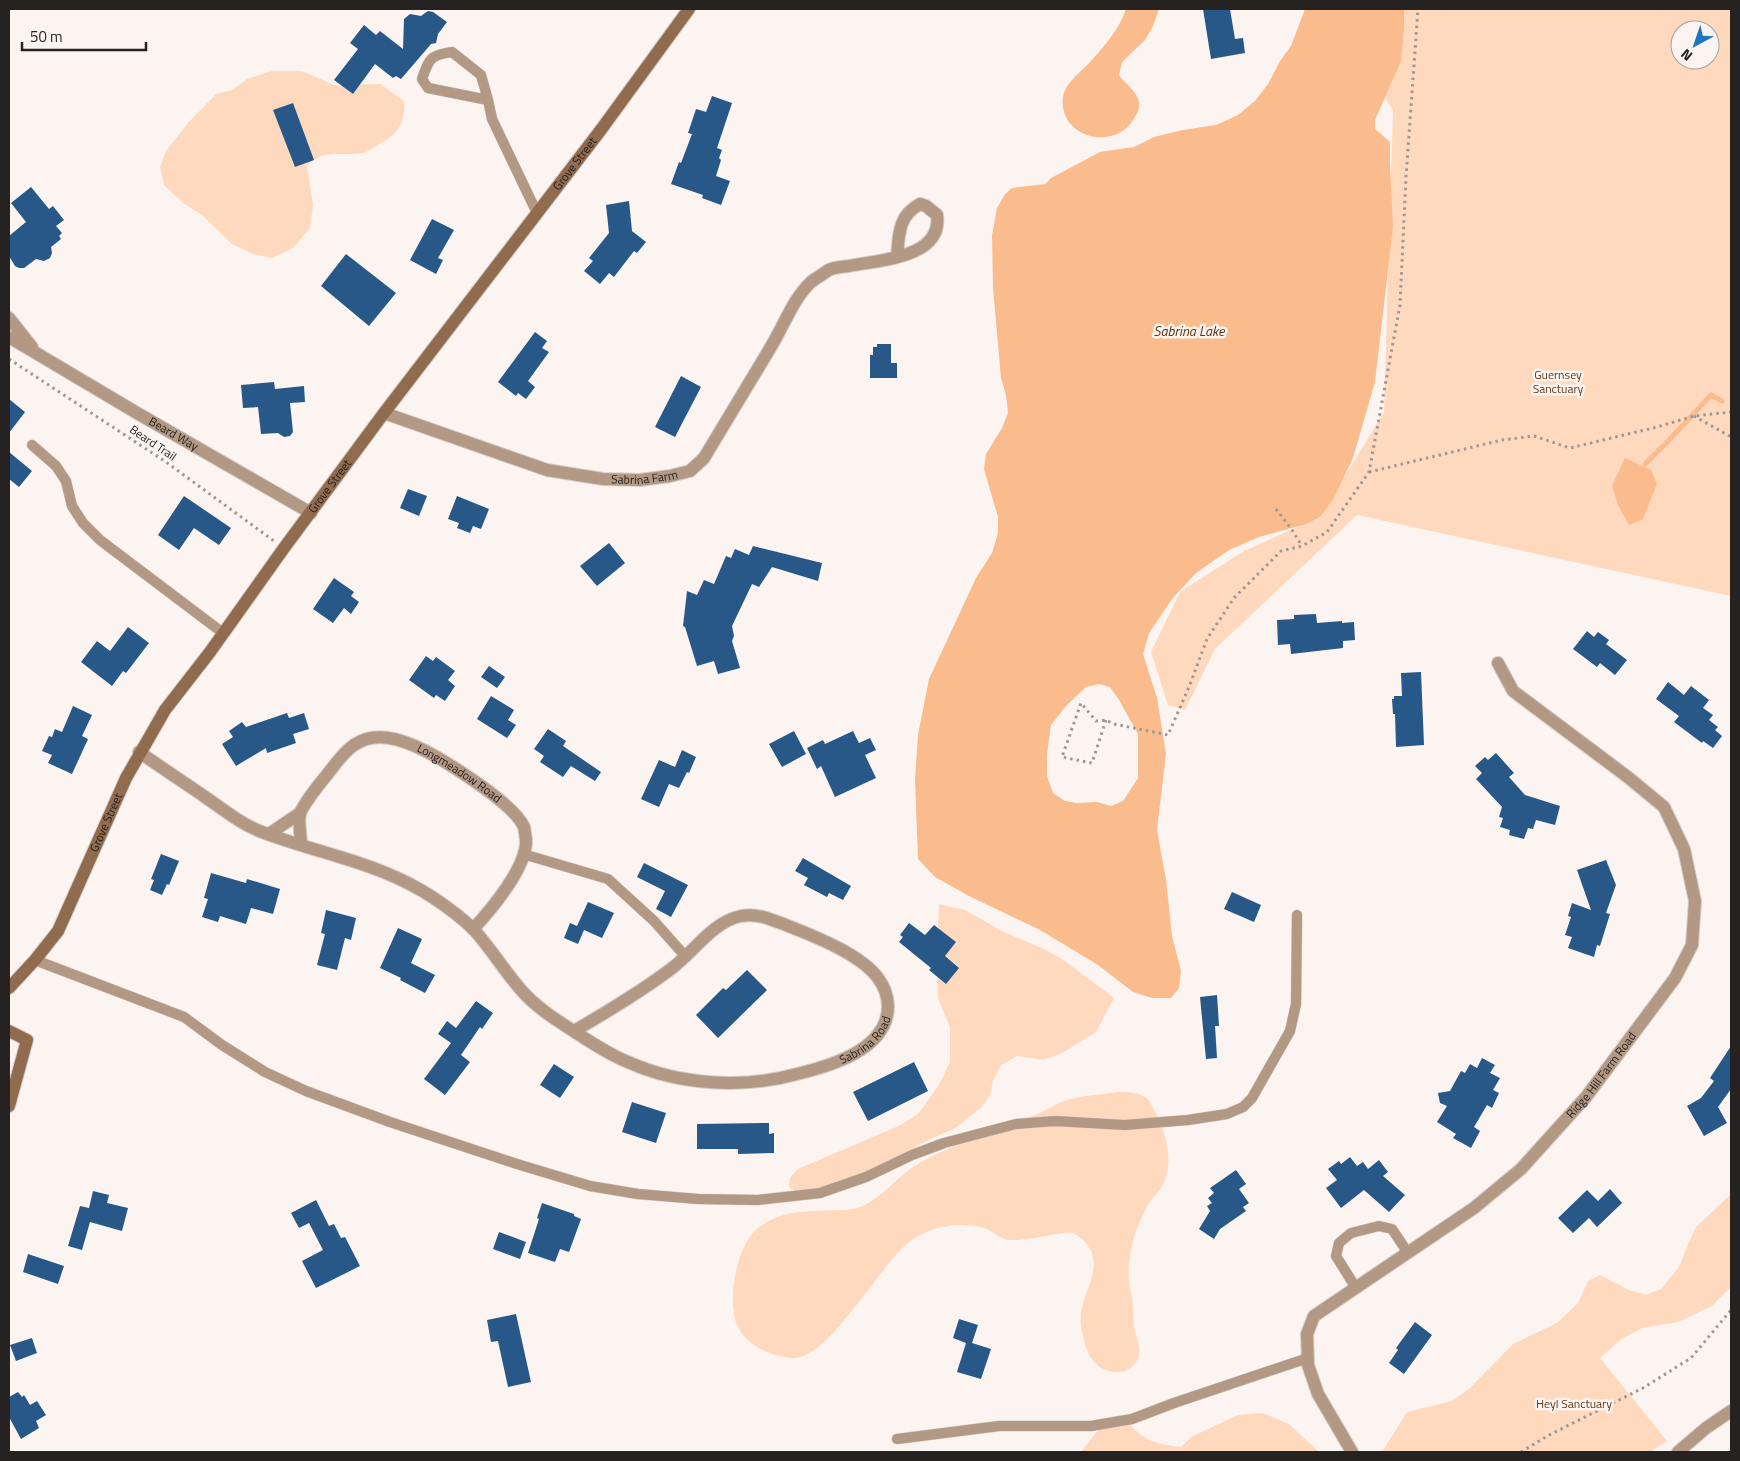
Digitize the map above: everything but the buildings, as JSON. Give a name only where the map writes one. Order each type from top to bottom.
[{"type":"street","name":"Grove Street","points":[[9,988],[58,931],[126,778],[164,710],[223,633],[384,413],[602,128],[690,9]]},
{"type":"street","name":"Sabrina Farm","points":[[384,413],[547,470],[603,479],[640,480],[690,472],[704,458],[773,344],[797,299],[811,282],[830,269],[897,257]]},
{"type":"street","name":"Beard Way","points":[[9,318],[38,355]]},
{"type":"street","name":"Beard Way","points":[[9,337],[311,513]]},
{"type":"street","name":"Ridge Hill Farm Road","points":[[1352,1452],[1318,1394],[1308,1364],[1307,1334],[1314,1316],[1474,1208],[1521,1169],[1586,1097],[1675,978],[1692,945],[1693,892],[1684,849],[1664,807],[1630,778],[1513,691],[1498,662]]},
{"type":"street","name":"Longmeadow Road","points":[[269,834],[300,813],[322,780],[347,748],[357,742],[382,736],[414,746],[432,755],[499,800],[514,814],[524,828],[526,841],[523,854],[500,899],[473,929]]},
{"type":"street","points":[[139,752],[230,814],[259,831],[362,864],[418,888],[473,929]]},
{"type":"street","points":[[300,813],[301,844]]},
{"type":"street","name":"Sabrina Road","points":[[473,929],[508,975],[534,1003],[574,1031],[616,1057],[650,1070],[690,1079],[744,1083],[770,1081],[801,1074],[848,1058],[872,1041],[884,1026],[888,1011],[883,987],[878,977],[870,970],[836,948],[808,934],[768,918],[748,915],[729,919],[712,931],[669,971],[631,997],[574,1031]]},
{"type":"street","points":[[9,1031],[27,1040],[9,1106]]},
{"type":"street","points":[[1678,1452],[1706,1428],[1731,1411]]},
{"type":"lane","points":[[488,100],[428,88],[422,79],[429,60],[438,54],[452,52],[481,74],[488,100],[492,119],[537,213]]},
{"type":"lane","points":[[32,445],[56,466],[66,481],[72,506],[83,522],[100,540],[223,633]]},
{"type":"lane","points":[[523,854],[608,879],[654,921],[686,957]]},
{"type":"lane","points":[[35,960],[184,1017],[215,1040],[265,1072],[306,1091],[390,1122],[590,1186],[638,1194],[698,1199],[758,1200],[820,1193],[866,1177],[912,1155],[944,1143],[1016,1124],[1055,1121],[1134,1125],[1228,1114],[1243,1108],[1256,1092],[1290,1030],[1296,1004],[1297,915]]},
{"type":"lane","points":[[1356,1288],[1336,1256],[1339,1243],[1351,1233],[1379,1226],[1392,1229],[1408,1253]]},
{"type":"lane","points":[[897,1439],[999,1426],[1091,1426],[1132,1419],[1308,1358]]},
{"type":"path","points":[[1106,720],[1092,763],[1062,757],[1081,703],[1096,721],[1106,720],[1114,724],[1168,735],[1190,687],[1207,639],[1234,598],[1280,551],[1302,546],[1327,532],[1369,472],[1400,305],[1406,177],[1418,9]]},
{"type":"path","name":"Beard Trail","points":[[9,359],[166,462],[284,548]]},
{"type":"path","points":[[1369,472],[1502,440],[1534,436],[1570,448],[1694,416],[1731,412]]},
{"type":"path","points":[[1694,416],[1731,437]]},
{"type":"path","points":[[1276,509],[1302,546]]},
{"type":"path","points":[[1521,1452],[1549,1435],[1643,1388],[1691,1358],[1731,1310]]},
{"type":"green space","name":"Guernsey Sanctuary","points":[[1396,9],[1731,9],[1731,596],[1357,515],[1215,649],[1185,710],[1168,705],[1151,652],[1180,592],[1244,551],[1320,517],[1384,412],[1393,110],[1377,87]]},
{"type":"green space","points":[[272,71],[302,71],[334,85],[380,84],[404,101],[404,109],[401,123],[394,133],[369,151],[354,154],[327,155],[314,160],[307,166],[313,205],[310,228],[293,248],[272,258],[253,254],[232,244],[202,215],[183,203],[164,185],[160,167],[166,151],[188,123],[216,94],[232,90],[247,79]]},
{"type":"green space","points":[[939,904],[965,910],[1002,931],[1046,950],[1062,959],[1114,998],[1096,1032],[1062,1053],[1044,1060],[1017,1056],[1001,1065],[993,1081],[990,1095],[982,1107],[954,1129],[932,1138],[839,1188],[814,1188],[796,1192],[789,1187],[790,1178],[798,1169],[901,1125],[918,1114],[939,1085],[950,1062],[950,1027],[938,998]]},
{"type":"green space","points":[[1130,1092],[1148,1099],[1162,1126],[1168,1157],[1165,1181],[1147,1206],[1136,1231],[1131,1249],[1129,1282],[1139,1356],[1135,1363],[1127,1370],[1114,1372],[1101,1368],[1091,1358],[1087,1349],[1083,1336],[1081,1312],[1094,1267],[1090,1250],[1084,1241],[1073,1233],[1007,1240],[987,1229],[974,1226],[953,1225],[933,1230],[920,1235],[896,1254],[838,1328],[822,1344],[808,1354],[794,1358],[769,1353],[753,1344],[741,1332],[734,1314],[733,1302],[733,1288],[739,1260],[750,1236],[767,1222],[786,1214],[857,1208],[873,1200],[918,1164],[945,1150],[1037,1114],[1064,1101],[1084,1096]]},
{"type":"green space","name":"Heyl Sanctuary","points":[[1731,1194],[1731,1287],[1712,1306],[1678,1322],[1642,1328],[1621,1339],[1600,1358],[1667,1441],[1650,1452],[1382,1452],[1407,1412],[1452,1401],[1470,1388],[1513,1344],[1557,1323],[1578,1303],[1588,1281],[1600,1275],[1629,1290],[1646,1295],[1661,1289],[1679,1267],[1696,1227]]},
{"type":"green space","points":[[1263,1413],[1289,1424],[1319,1452],[1081,1452],[1100,1428],[1125,1419],[1137,1432],[1149,1440],[1181,1447],[1191,1437],[1238,1415]]},
{"type":"water","points":[[1126,9],[1159,9],[1153,26],[1145,40],[1122,62],[1119,75],[1136,94],[1139,109],[1133,120],[1124,130],[1113,136],[1089,136],[1069,122],[1064,111],[1064,92],[1070,82],[1111,37]]},
{"type":"water","name":"Sabrina Lake","points":[[1305,9],[1404,9],[1401,61],[1375,120],[1375,129],[1390,142],[1393,227],[1375,382],[1353,458],[1334,498],[1320,517],[1306,524],[1259,537],[1229,550],[1196,573],[1172,599],[1149,633],[1143,654],[1157,698],[1166,754],[1157,830],[1166,880],[1172,936],[1181,971],[1179,988],[1171,998],[1152,998],[1133,992],[1098,965],[1040,930],[969,896],[935,877],[918,859],[915,780],[918,735],[929,679],[976,578],[992,553],[998,533],[998,517],[984,469],[986,454],[1002,428],[1008,413],[1006,395],[1001,378],[993,288],[992,235],[997,208],[1005,194],[1012,188],[1045,184],[1051,178],[1100,152],[1134,147],[1154,137],[1216,125],[1238,115],[1255,101],[1268,84],[1280,61],[1291,46]],"holes":[[[1099,684],[1110,687],[1138,734],[1138,778],[1123,801],[1111,806],[1097,802],[1076,803],[1065,801],[1053,793],[1047,776],[1047,754],[1051,725],[1066,706],[1086,687]]]},
{"type":"water","points":[[1625,458],[1651,470],[1657,484],[1643,519],[1629,525],[1618,505],[1612,486]]},
{"type":"waterway","points":[[1645,464],[1711,395],[1722,401]]}]
